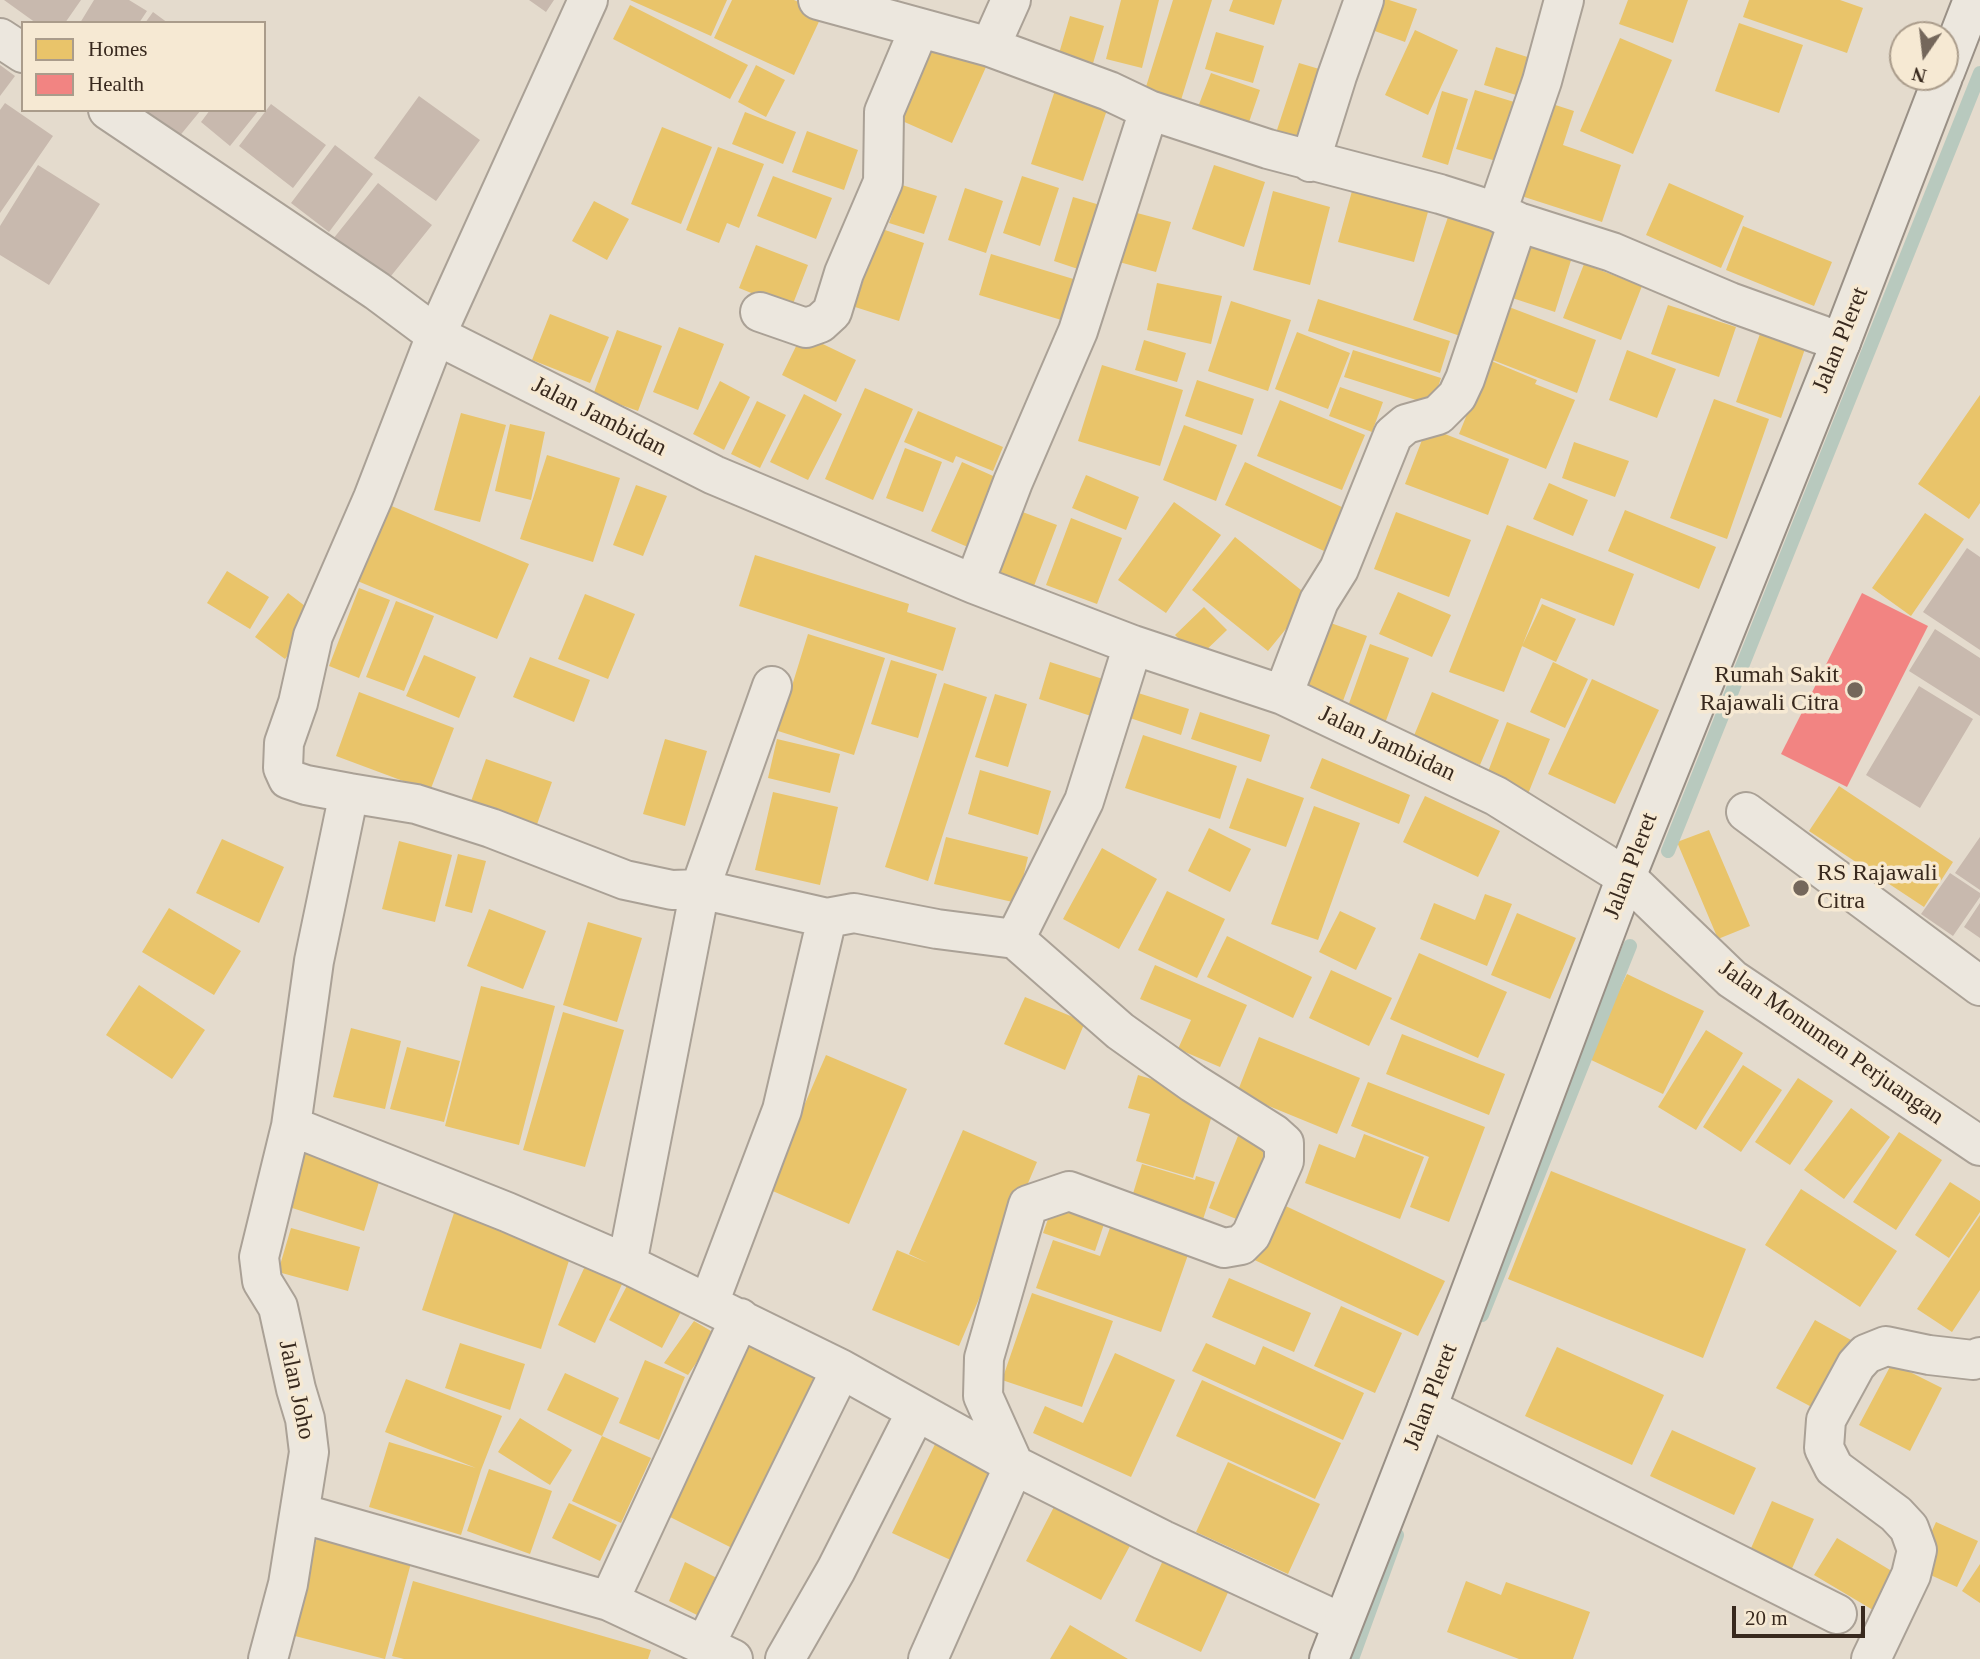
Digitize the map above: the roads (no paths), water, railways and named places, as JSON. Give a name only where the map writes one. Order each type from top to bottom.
[{"type":"street","points":[[588,0],[436,335],[373,498],[313,636],[298,703],[284,743],[283,768],[288,779],[306,785],[416,804],[491,828],[625,880],[672,890],[701,889],[827,918],[854,913],[937,929],[1015,939],[1121,1031],[1284,1143],[1284,1161],[1251,1235],[1241,1245],[1224,1248],[1069,1191],[1028,1205],[984,1358],[983,1396],[1014,1465],[928,1659]]},
{"type":"street","points":[[818,0],[990,47],[1108,91],[1149,110],[1310,162],[1440,194],[1612,253],[1730,302],[1841,342]]},
{"type":"street","points":[[990,47],[1011,0]]},
{"type":"street","points":[[1310,162],[1364,0]]},
{"type":"street","points":[[1283,695],[1319,601],[1339,569],[1393,435],[1406,424],[1438,415],[1457,396],[1465,379],[1564,0]]},
{"type":"street","name":"Jalan Pleret","points":[[1959,36],[1973,0]]},
{"type":"street","points":[[760,312],[806,328],[821,323],[832,312],[844,273],[883,181],[884,112],[919,29]]},
{"type":"street","points":[[0,38],[21,52]]},
{"type":"street","name":"Jalan Pleret","points":[[1329,1659],[1427,1408],[1626,877],[1841,342],[1938,91]]},
{"type":"street","points":[[974,584],[1013,482],[1078,331],[1149,110]]},
{"type":"street","name":"Jalan Jambidan","points":[[111,112],[377,291],[436,335],[714,475],[974,584],[1133,645],[1283,695],[1496,796],[1626,877]]},
{"type":"street","points":[[1015,939],[1084,801],[1133,645]]},
{"type":"street","points":[[627,1264],[701,889],[772,686]]},
{"type":"street","name":"Jalan Joho","points":[[268,1659],[288,1584],[309,1452],[305,1419],[278,1307],[262,1281],[259,1257],[291,1126],[314,961],[349,793]]},
{"type":"street","points":[[1746,812],[1980,986]]},
{"type":"street","name":"Jalan Monumen Perjuangan","points":[[1626,877],[1732,979],[1980,1146]]},
{"type":"street","points":[[609,1601],[725,1311],[782,1110],[827,918]]},
{"type":"street","points":[[291,1126],[507,1212],[627,1264],[841,1369],[1014,1465],[1163,1540],[1342,1623]]},
{"type":"street","points":[[1871,1659],[1911,1576],[1917,1550],[1909,1528],[1896,1514],[1834,1468],[1824,1448],[1826,1420],[1856,1365],[1866,1354],[1886,1346],[1928,1355],[1973,1360],[1980,1357]]},
{"type":"street","points":[[300,1513],[609,1601],[719,1652],[841,1369]]},
{"type":"street","points":[[1427,1408],[1837,1614]]},
{"type":"street","points":[[786,1659],[836,1570],[916,1412]]},
{"type":"waterway","points":[[1668,851],[1980,73]]},
{"type":"waterway","points":[[1482,1315],[1630,946]]},
{"type":"waterway","points":[[1352,1659],[1397,1535]]},
{"type":"place","name":"Rumah Sakit Rajawali Citra","points":[[1855,690]]},
{"type":"place","name":"RS Rajawali Citra","points":[[1801,888]]}]
